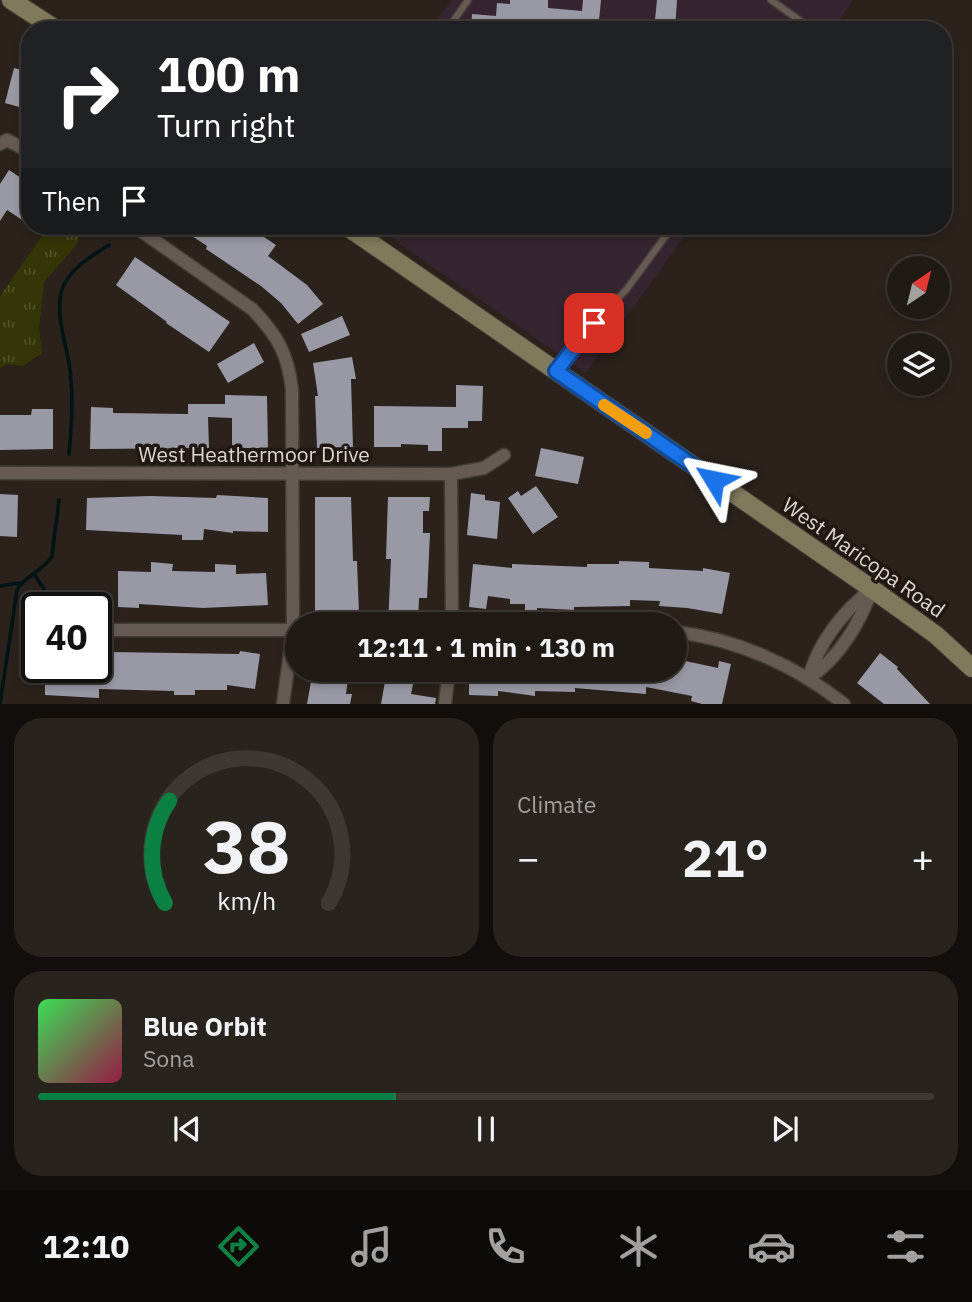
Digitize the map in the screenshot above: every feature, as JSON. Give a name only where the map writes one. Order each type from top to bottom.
[{"type":"street","points":[[11,0],[43,21]]},
{"type":"street","points":[[3,142],[21,149]]},
{"type":"street","points":[[147,235],[252,309],[269,326],[287,358],[292,390],[293,612]]},
{"type":"street","name":"West Maricopa Road","points":[[359,235],[872,589],[936,635],[972,668]]},
{"type":"street","name":"West Heathermoor Drive","points":[[0,473],[451,474],[484,468],[504,455]]},
{"type":"street","points":[[451,474],[452,612]]},
{"type":"street","points":[[809,678],[814,658],[853,604],[872,589]]},
{"type":"street","points":[[112,629],[285,630]]},
{"type":"street","points":[[687,633],[730,644],[780,663],[809,678],[845,704]]},
{"type":"street","points":[[284,704],[287,682]]},
{"type":"street","points":[[445,704],[448,682]]},
{"type":"lane","points":[[453,21],[468,0]]},
{"type":"lane","points":[[771,0],[800,21]]},
{"type":"lane","points":[[556,371],[594,323],[626,290],[666,235]]},
{"type":"shaded area","points":[[452,0],[853,0],[838,21],[436,21]]},
{"type":"shaded area","points":[[387,235],[686,235],[586,373]]},
{"type":"green space","points":[[43,235],[80,235],[77,244],[44,282],[39,328],[42,353],[23,366],[8,364],[0,368],[0,296]]},
{"type":"building","points":[[510,0],[548,0],[548,8],[582,11],[583,0],[601,0],[599,21],[472,21],[472,14],[496,16],[497,3],[510,4]]},
{"type":"building","points":[[657,0],[677,0],[676,21],[655,21]]},
{"type":"building","points":[[14,68],[21,70],[21,108],[5,103]]},
{"type":"building","points":[[9,170],[21,178],[21,219],[7,210],[0,221],[0,184]]},
{"type":"building","points":[[190,235],[261,235],[276,245],[268,256],[307,285],[323,304],[298,324],[281,303],[261,286],[206,249],[207,246]]},
{"type":"building","points":[[135,257],[230,322],[209,352],[116,285]]},
{"type":"building","points":[[342,316],[350,335],[309,352],[301,334]]},
{"type":"building","points":[[254,343],[264,362],[228,383],[217,364]]},
{"type":"building","points":[[352,357],[356,379],[351,379],[353,447],[317,448],[315,396],[318,396],[313,363]]},
{"type":"building","points":[[456,385],[483,386],[482,421],[468,421],[468,428],[442,428],[442,451],[428,451],[428,445],[374,447],[374,406],[456,407]]},
{"type":"building","points":[[225,395],[267,396],[268,448],[232,448],[232,418],[208,417],[209,448],[90,449],[91,407],[113,408],[113,413],[188,414],[188,404],[225,404]]},
{"type":"building","points":[[32,409],[53,409],[53,449],[0,450],[0,415],[31,415]]},
{"type":"building","points":[[541,448],[584,457],[578,484],[535,476]]},
{"type":"building","points":[[536,486],[558,517],[533,534],[508,498],[518,491],[521,496]]},
{"type":"building","points":[[471,493],[485,495],[485,500],[500,502],[497,539],[467,535]]},
{"type":"building","points":[[0,494],[18,495],[17,537],[0,536]]},
{"type":"building","points":[[217,495],[268,498],[268,532],[233,533],[204,529],[203,540],[182,540],[182,535],[86,530],[87,498],[216,498]]},
{"type":"building","points":[[315,497],[351,497],[353,561],[357,561],[359,612],[315,612]]},
{"type":"building","points":[[388,497],[430,497],[429,511],[423,511],[423,533],[430,533],[427,598],[419,598],[418,612],[389,612],[391,559],[386,559]]},
{"type":"building","points":[[619,561],[649,562],[649,568],[703,571],[703,568],[730,573],[722,614],[659,606],[660,601],[630,600],[630,606],[525,610],[525,604],[510,604],[510,599],[488,596],[486,609],[469,607],[473,564],[512,568],[512,564],[587,567],[587,564],[619,564]]},
{"type":"building","points":[[151,562],[173,564],[172,571],[215,572],[215,564],[236,565],[236,574],[266,573],[268,605],[203,608],[139,604],[139,608],[118,607],[118,571],[151,572]]},
{"type":"building","points":[[240,651],[260,654],[255,689],[227,685],[227,690],[195,690],[195,695],[174,695],[174,691],[99,689],[99,698],[45,695],[45,683],[112,683],[112,652],[239,654]]},
{"type":"building","points":[[880,653],[898,667],[930,704],[884,704],[857,683]]},
{"type":"building","points":[[687,661],[718,668],[719,661],[731,664],[722,704],[702,704],[691,701],[692,696],[646,687],[646,694],[575,688],[575,692],[535,691],[535,696],[498,691],[498,696],[469,695],[469,682],[687,682]]},
{"type":"building","points":[[311,682],[348,682],[346,694],[352,694],[350,704],[307,704]]},
{"type":"building","points":[[385,682],[413,682],[411,694],[436,698],[435,704],[381,704]]},
{"type":"waterway","points":[[69,454],[72,386],[60,319],[61,293],[74,271],[109,245]]},
{"type":"waterway","points":[[0,704],[17,590],[52,556],[59,500]]},
{"type":"waterway","points":[[34,574],[44,589]]},
{"type":"waterway","points":[[0,586],[19,583]]},
{"type":"slow traffic","points":[[604,405],[646,433]]},
{"type":"route","points":[[594,323],[556,371],[714,480]]}]
